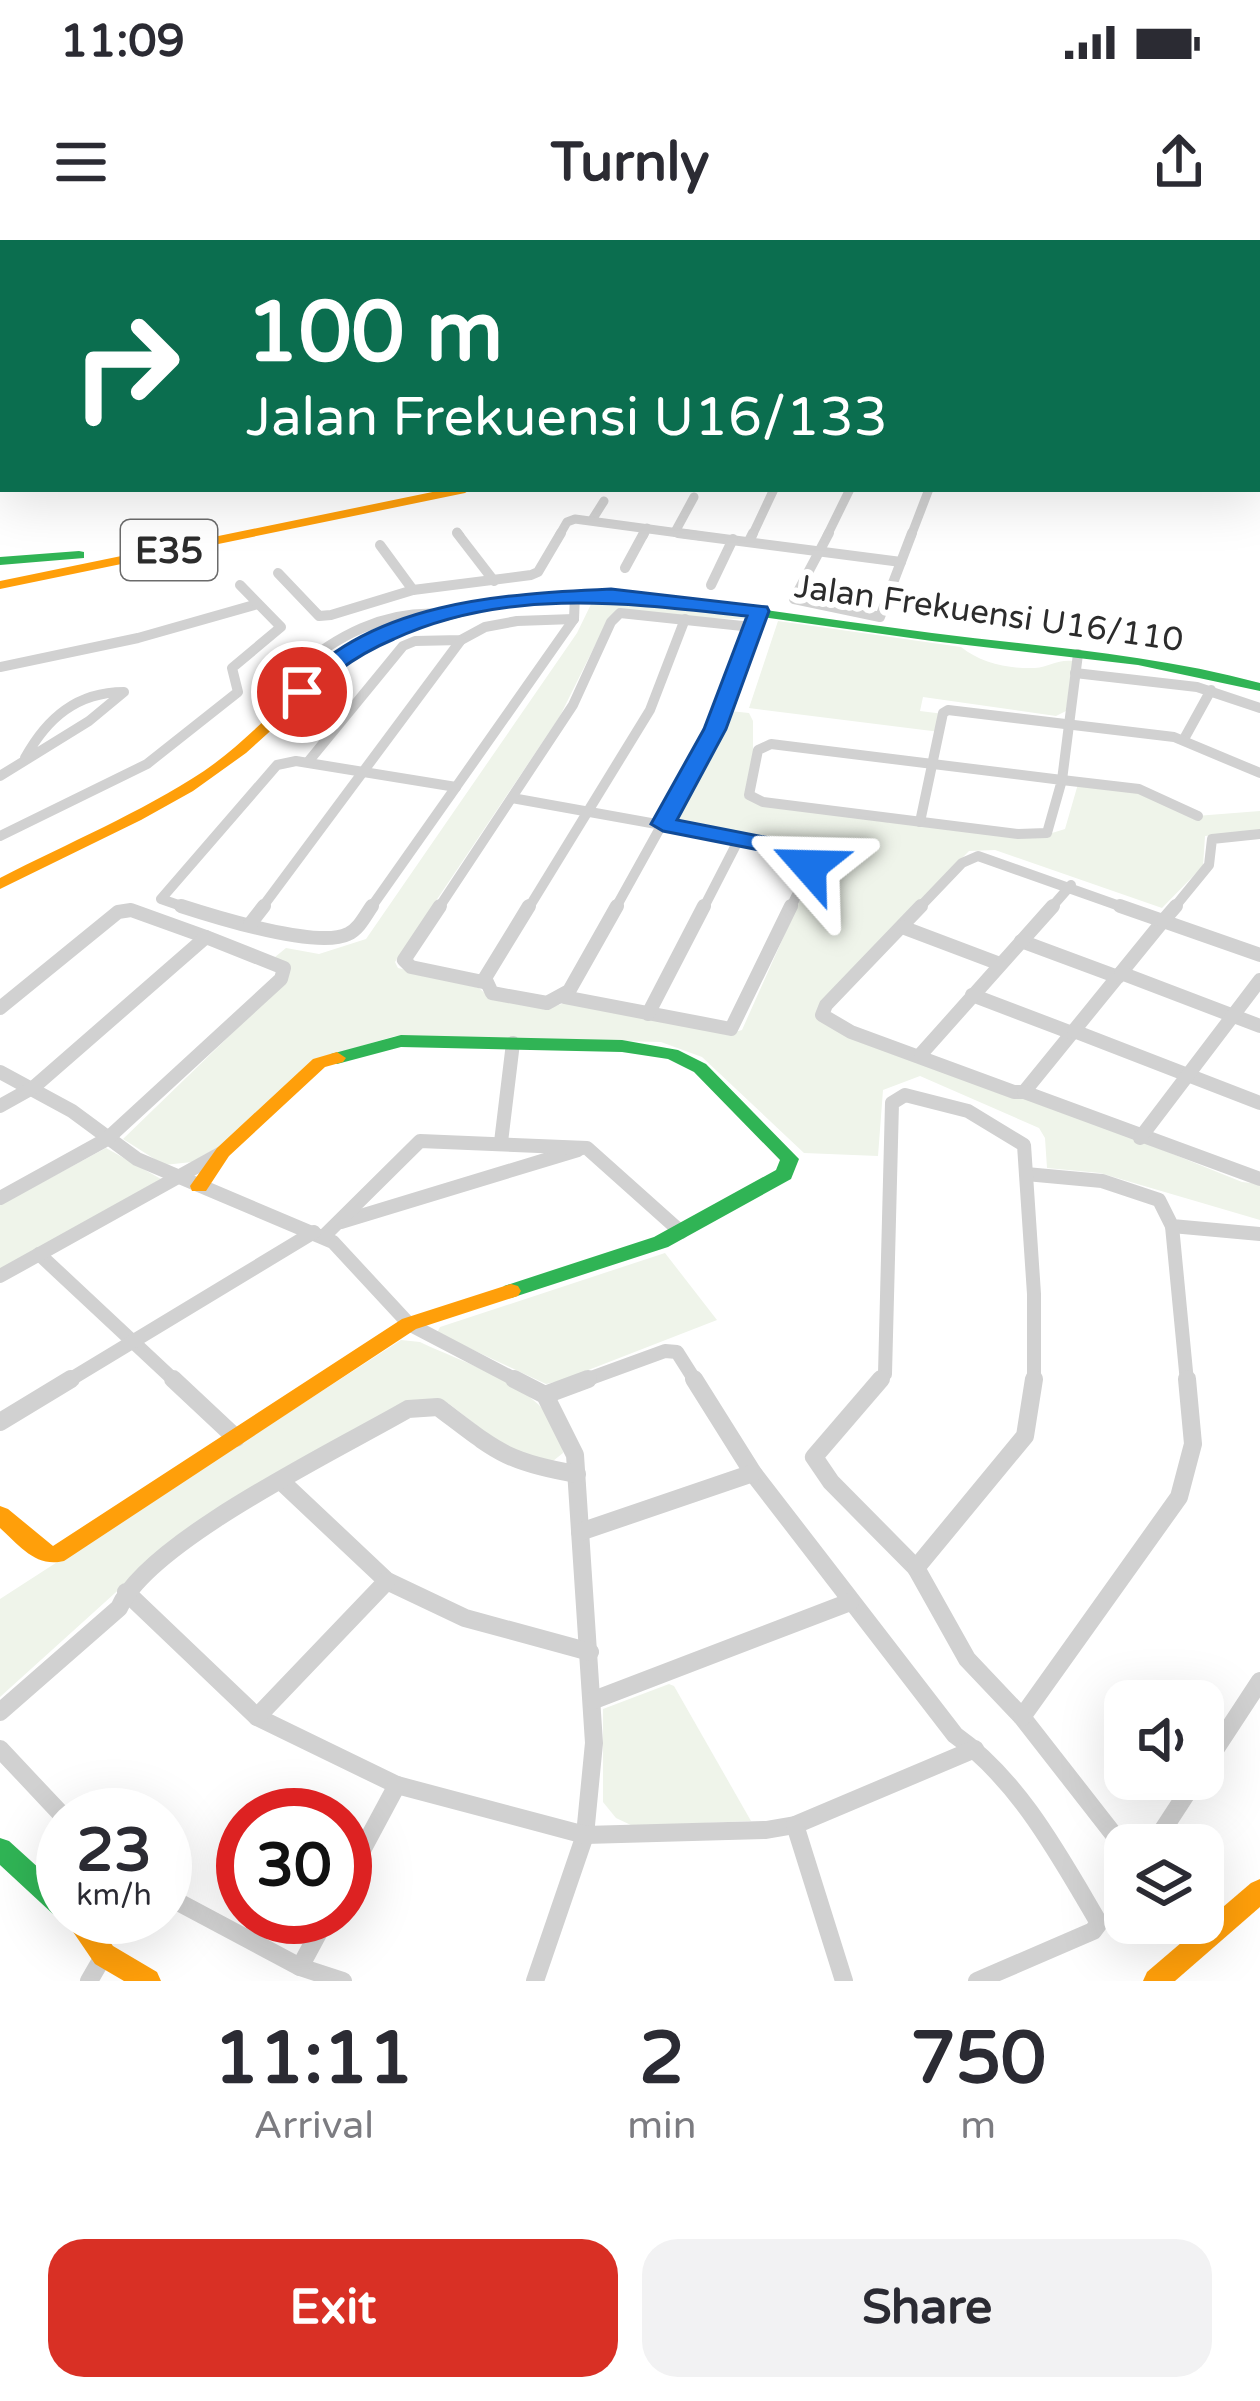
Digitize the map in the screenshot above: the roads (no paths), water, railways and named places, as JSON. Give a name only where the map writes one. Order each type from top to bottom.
[{"type":"main road","name":"E35","points":[[0,574],[399,492]]},
{"type":"main road","name":"E35","points":[[0,586],[450,492]]},
{"type":"main road","points":[[0,562],[99,554]]},
{"type":"main road","name":"Jalan Frekuensi U16/110","points":[[0,884],[187,788],[241,750],[302,692],[356,650],[442,614],[504,600],[652,597],[756,619],[1077,663],[1197,670],[1260,687]]},
{"type":"main road","points":[[0,1515],[44,1554],[56,1556],[410,1324],[681,1232],[784,1174],[790,1165],[788,1153],[685,1059],[637,1047],[400,1041],[327,1058],[223,1152],[199,1186]]},
{"type":"main road","points":[[0,1849],[36,1882]]},
{"type":"main road","points":[[1156,1981],[1260,1891]]},
{"type":"main road","points":[[96,1944],[104,1954],[148,1981]]},
{"type":"street","points":[[749,542],[773,492]]},
{"type":"street","points":[[848,492],[794,599],[880,616],[928,492]]},
{"type":"street","points":[[675,532],[694,497]]},
{"type":"street","points":[[592,520],[604,501]]},
{"type":"street","points":[[278,573],[320,616],[413,590],[538,572],[567,522],[592,520],[901,562]]},
{"type":"street","points":[[625,568],[647,528]]},
{"type":"street","points":[[457,532],[494,581]]},
{"type":"street","points":[[711,585],[733,539]]},
{"type":"street","points":[[380,545],[413,590]]},
{"type":"street","points":[[0,836],[147,764],[238,692],[232,668],[281,628],[240,585]]},
{"type":"street","points":[[456,787],[308,762],[277,765],[161,899],[332,940],[354,932],[456,787],[574,619],[575,595]]},
{"type":"street","points":[[389,597],[406,612]]},
{"type":"street","points":[[0,667],[139,638],[258,604]]},
{"type":"street","points":[[363,606],[382,621]]},
{"type":"street","points":[[302,692],[292,684],[297,670],[333,644],[406,612],[442,614]]},
{"type":"street","points":[[512,798],[663,824],[792,849],[805,856],[809,866],[734,1028],[564,997],[547,1003],[518,1000],[492,993],[483,982],[411,967],[404,960],[576,700],[616,616],[756,619],[719,719],[663,824],[564,997]]},
{"type":"street","points":[[250,924],[461,640],[485,627],[574,619]]},
{"type":"street","points":[[483,982],[650,710],[685,619]]},
{"type":"street","points":[[308,762],[403,646],[415,640],[461,640]]},
{"type":"street","points":[[1198,816],[1148,791],[1060,779],[771,744],[758,750],[749,794],[763,802],[1029,836],[1047,833],[1055,824],[1060,779],[1077,663],[1210,690],[1260,708]]},
{"type":"street","points":[[1184,739],[1210,690]]},
{"type":"street","points":[[0,776],[89,721],[124,692],[82,697],[43,724],[25,758]]},
{"type":"street","points":[[920,822],[946,711],[1184,739],[1260,773]]},
{"type":"street","points":[[1024,1092],[1209,865],[1211,839],[1260,834]]},
{"type":"street","points":[[648,1014],[739,839]]},
{"type":"street","points":[[1260,955],[1071,885],[989,857],[974,857],[826,1005],[822,1015],[896,1052],[921,1054],[1013,1093],[1024,1092],[1260,1179]]},
{"type":"street","points":[[921,1054],[1071,885]]},
{"type":"street","points":[[0,1008],[118,912],[131,910],[280,965],[284,975],[107,1138],[0,1198]]},
{"type":"street","points":[[902,927],[1000,964]]},
{"type":"street","points":[[0,1106],[34,1087],[206,937]]},
{"type":"street","points":[[1021,940],[1260,1026]]},
{"type":"street","points":[[0,998],[40,975]]},
{"type":"street","points":[[1139,1138],[1260,980]]},
{"type":"street","points":[[972,995],[1260,1103]]},
{"type":"street","points":[[501,1142],[513,1043]]},
{"type":"street","points":[[0,1072],[34,1087],[107,1138],[175,1177],[319,1235],[344,1250],[410,1324],[545,1395],[570,1437],[577,1474],[594,1700],[585,1835],[535,1981]]},
{"type":"street","points":[[916,1568],[1025,1436],[1034,1409],[1024,1145],[1013,1134],[919,1096],[905,1095],[892,1103],[885,1374],[814,1457],[831,1481],[916,1568],[968,1659],[1022,1717],[1105,1824]]},
{"type":"street","points":[[0,1422],[319,1235],[420,1141],[587,1148],[681,1232]]},
{"type":"street","points":[[336,1223],[587,1148]]},
{"type":"street","points":[[0,1276],[223,1152]]},
{"type":"street","points":[[1022,1717],[1180,1497],[1193,1444],[1172,1226],[1159,1200],[1102,1181],[1026,1174]]},
{"type":"street","points":[[1172,1226],[1260,1234]]},
{"type":"street","points":[[39,1254],[236,1438]]},
{"type":"street","points":[[545,1395],[665,1351],[679,1354],[753,1473],[850,1602],[955,1736],[975,1749],[1045,1833],[1099,1918],[1093,1930],[977,1981]]},
{"type":"street","points":[[0,1712],[119,1608],[126,1592],[178,1542],[408,1409],[427,1406],[446,1412],[503,1456],[577,1474]]},
{"type":"street","points":[[580,1532],[753,1473]]},
{"type":"street","points":[[284,1484],[387,1581],[465,1618],[590,1652]]},
{"type":"street","points":[[257,1717],[387,1581]]},
{"type":"street","points":[[126,1592],[257,1717],[398,1785],[585,1835],[766,1830],[795,1825],[975,1749]]},
{"type":"street","points":[[594,1700],[850,1602]]},
{"type":"street","points":[[1224,1736],[1260,1681]]},
{"type":"street","points":[[0,1749],[37,1788]]},
{"type":"street","points":[[372,1833],[398,1785]]},
{"type":"street","points":[[795,1825],[844,1981]]},
{"type":"street","points":[[192,1909],[300,1967],[343,1981]]},
{"type":"street","points":[[300,1967],[312,1944]]},
{"type":"street","points":[[89,1981],[104,1954]]}]
